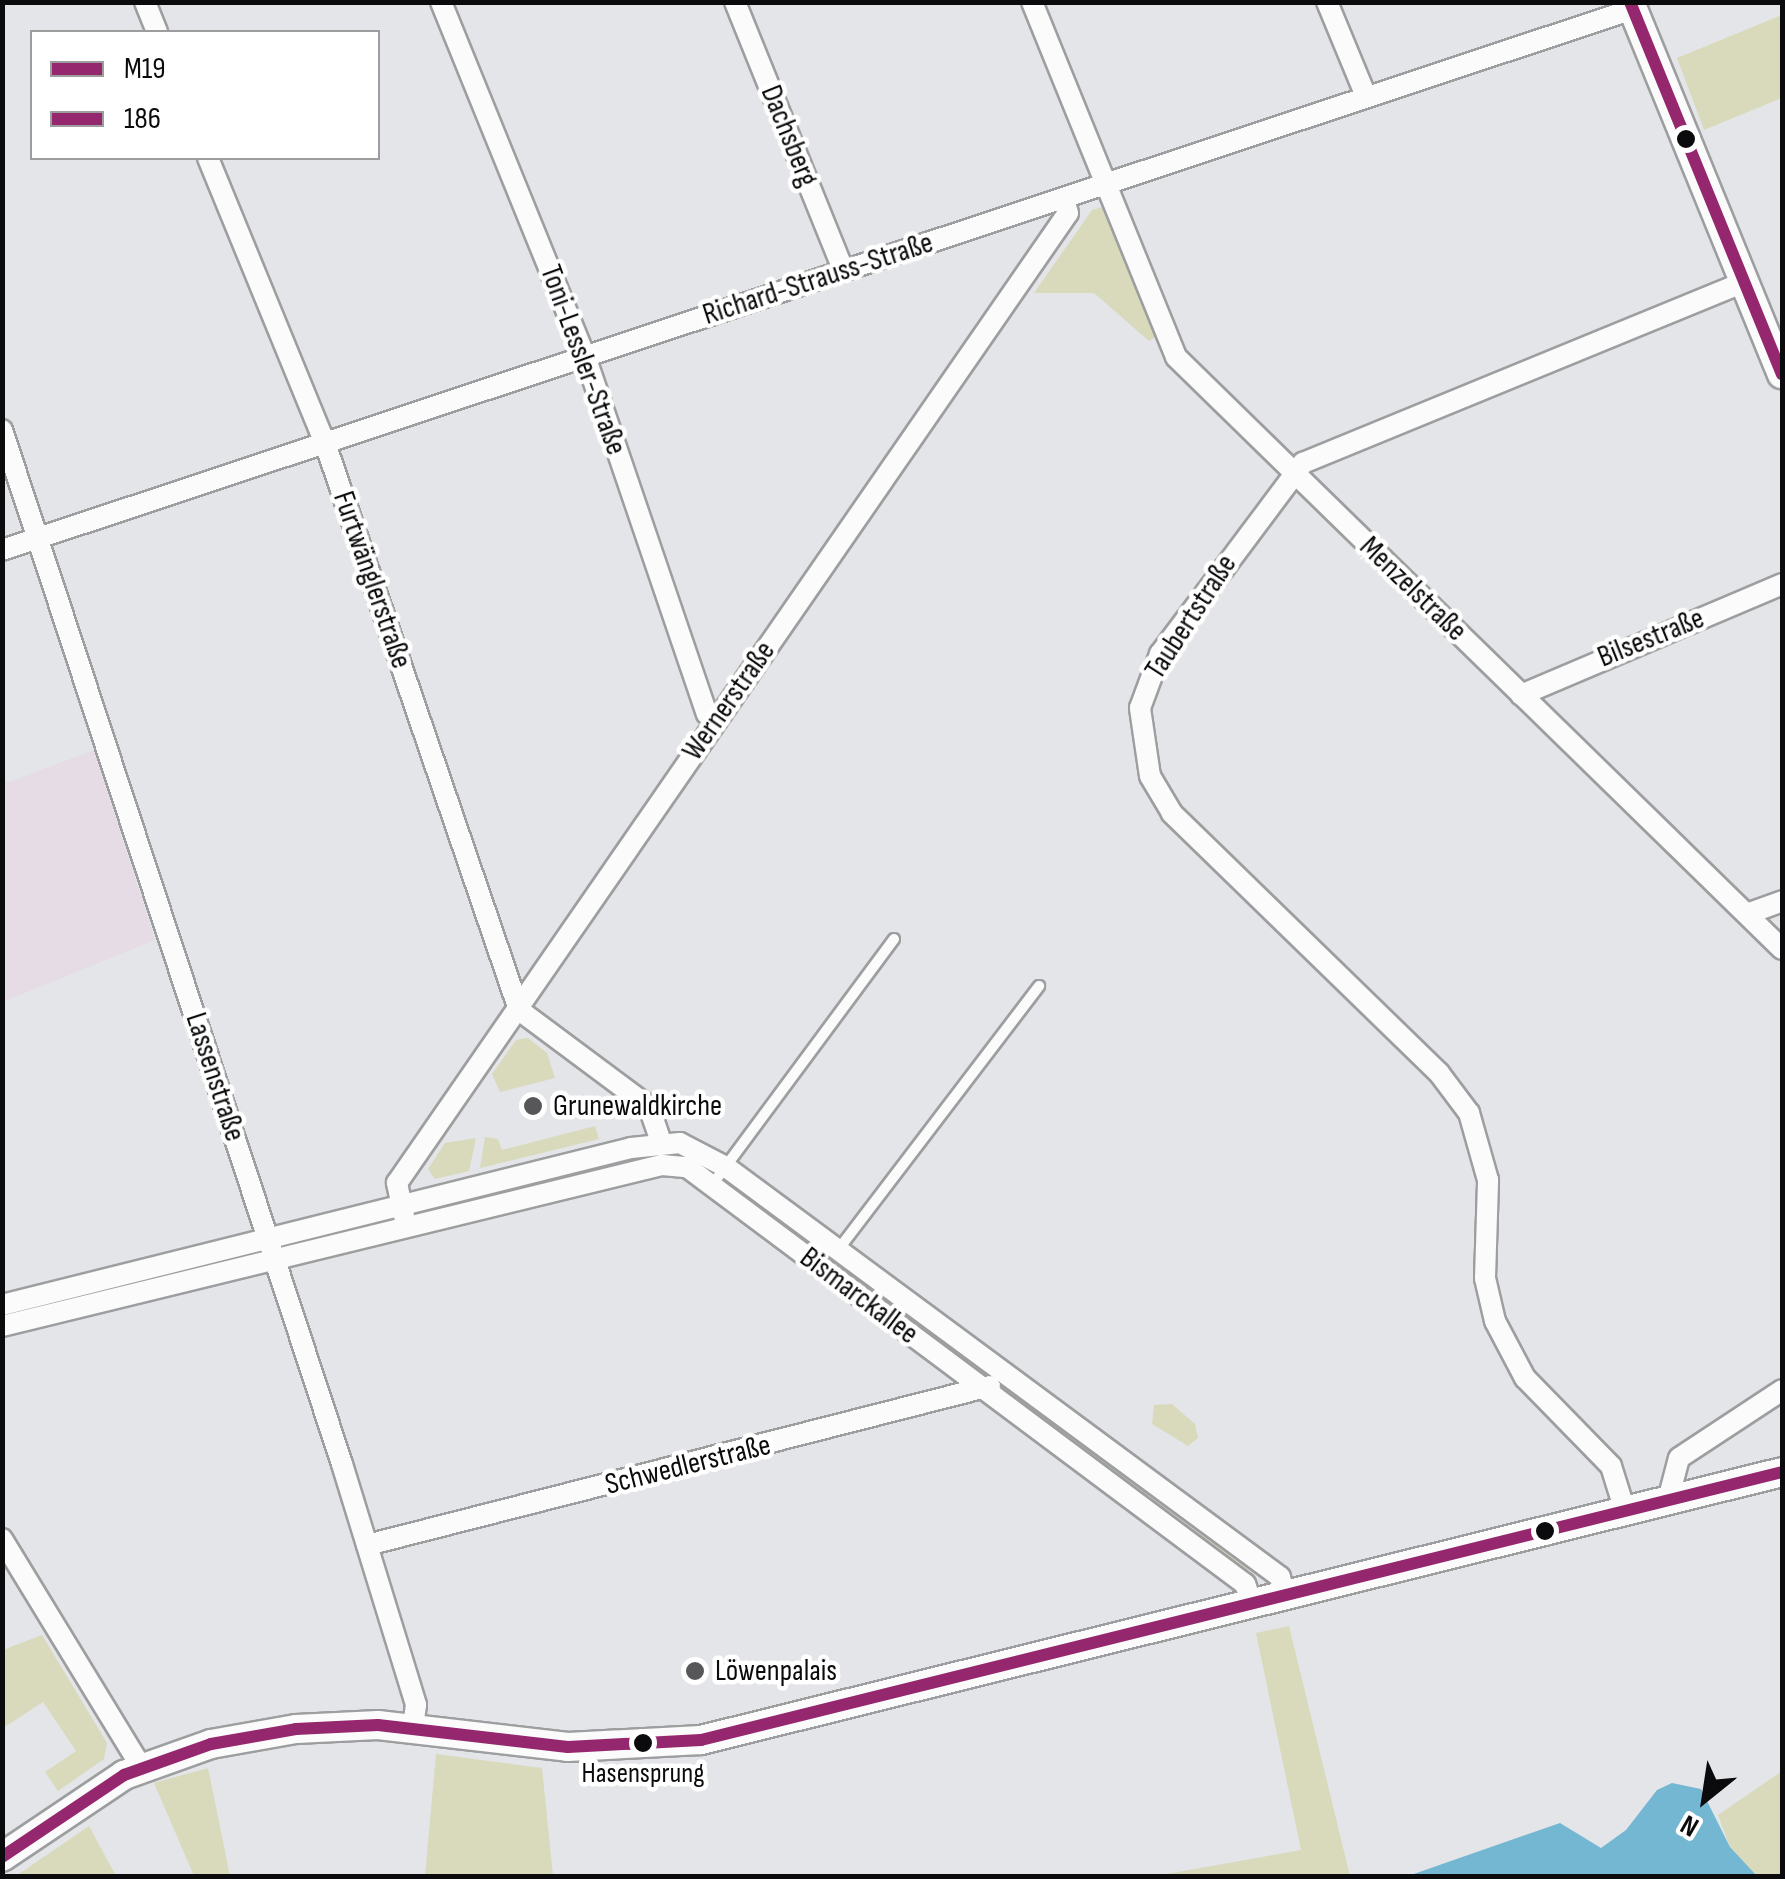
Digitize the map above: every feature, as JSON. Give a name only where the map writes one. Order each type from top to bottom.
[{"type":"main road","points":[[1632,6],[1782,374]]},
{"type":"main road","points":[[2,1857],[141,1768],[264,1733],[414,1727],[568,1747],[688,1742],[1782,1472]]},
{"type":"street","points":[[145,2],[156,30]]},
{"type":"street","name":"Toni-Lessler-Straße","points":[[441,2],[586,356],[707,714],[715,720]]},
{"type":"street","name":"Dachsberg","points":[[735,2],[843,270]]},
{"type":"street","name":"Menzelstraße","points":[[1032,2],[1176,357],[1782,950]]},
{"type":"street","points":[[1327,2],[1366,96]]},
{"type":"street","name":"Richard-Strauss-Straße","points":[[2,550],[1106,186],[1632,6]]},
{"type":"street","name":"Furtwänglerstraße","points":[[209,160],[324,443],[518,1010]]},
{"type":"street","name":"Wernerstraße","points":[[402,1206],[397,1183],[1068,213],[1064,200]]},
{"type":"street","points":[[1293,471],[1745,282]]},
{"type":"street","name":"Lassenstraße","points":[[2,430],[41,534],[366,1544],[416,1704],[414,1727]]},
{"type":"street","name":"Taubertstraße","points":[[1293,471],[1152,669],[1140,708],[1150,776],[1172,812],[1439,1074],[1469,1112],[1488,1180],[1485,1278],[1495,1321],[1525,1378],[1611,1466],[1625,1511]]},
{"type":"street","name":"Bilsestraße","points":[[1521,695],[1782,584]]},
{"type":"street","points":[[1747,914],[1782,901]]},
{"type":"street","points":[[518,1010],[649,1107],[660,1142]]},
{"type":"street","name":"Bismarckallee","points":[[2,1305],[660,1142],[697,1148],[1280,1578],[1284,1595]]},
{"type":"street","name":"Bismarckallee","points":[[2,1326],[662,1165],[687,1168],[1246,1584],[1252,1603]]},
{"type":"street","points":[[402,1206],[407,1228]]},
{"type":"street","points":[[985,1392],[1000,1373]]},
{"type":"street","points":[[1668,1500],[1679,1458],[1782,1390]]},
{"type":"street","name":"Schwedlerstraße","points":[[366,1544],[985,1392]]},
{"type":"street","points":[[2,1539],[141,1768]]},
{"type":"lane","points":[[712,1185],[894,939]]},
{"type":"lane","name":"Bismarckallee","points":[[838,1250],[1039,986]]},
{"type":"lane","points":[[105,1278],[112,1300]]},
{"type":"shaded area","points":[[94,750],[155,940],[3,1002],[3,784]]},
{"type":"green space","points":[[1782,15],[1782,98],[1704,130],[1677,58]]},
{"type":"green space","points":[[1103,207],[1158,335],[1149,341],[1094,293],[1034,293],[1092,210]]},
{"type":"green space","points":[[528,1038],[547,1053],[555,1078],[500,1092],[492,1074],[516,1040]]},
{"type":"green space","points":[[595,1126],[599,1139],[480,1168],[485,1137],[498,1139],[502,1150]]},
{"type":"green space","points":[[476,1138],[469,1171],[435,1179],[428,1169],[445,1143]]},
{"type":"green space","points":[[1019,1404],[1032,1405],[1254,1568],[1243,1572]]},
{"type":"green space","points":[[1172,1404],[1195,1424],[1198,1438],[1188,1446],[1152,1424],[1154,1405]]},
{"type":"green space","points":[[1289,1626],[1350,1876],[1155,1876],[1301,1850],[1256,1633]]},
{"type":"green space","points":[[42,1635],[107,1743],[104,1759],[58,1791],[45,1772],[76,1751],[43,1702],[3,1728],[3,1650]]},
{"type":"green space","points":[[436,1754],[542,1768],[553,1876],[425,1876]]},
{"type":"green space","points":[[208,1768],[230,1876],[194,1876],[154,1783]]},
{"type":"green space","points":[[1782,1771],[1782,1876],[1757,1876],[1730,1847],[1718,1815]]},
{"type":"green space","points":[[89,1826],[116,1876],[16,1876]]},
{"type":"water","points":[[1672,1783],[1701,1789],[1730,1847],[1757,1876],[1408,1876],[1560,1823],[1601,1848],[1626,1830],[1657,1790]]},
{"type":"transit line","name":"186","points":[[1630,2],[1782,374]]},
{"type":"transit line","name":"M19","points":[[2,1857],[124,1775],[211,1744],[296,1729],[378,1725],[568,1747],[701,1740],[1782,1472]]},
{"type":"place","name":"Grunewaldkirche","points":[[533,1106]]},
{"type":"place","name":"Löwenpalais","points":[[695,1671]]},
{"type":"place","name":"Hasensprung","points":[[643,1743]]}]
